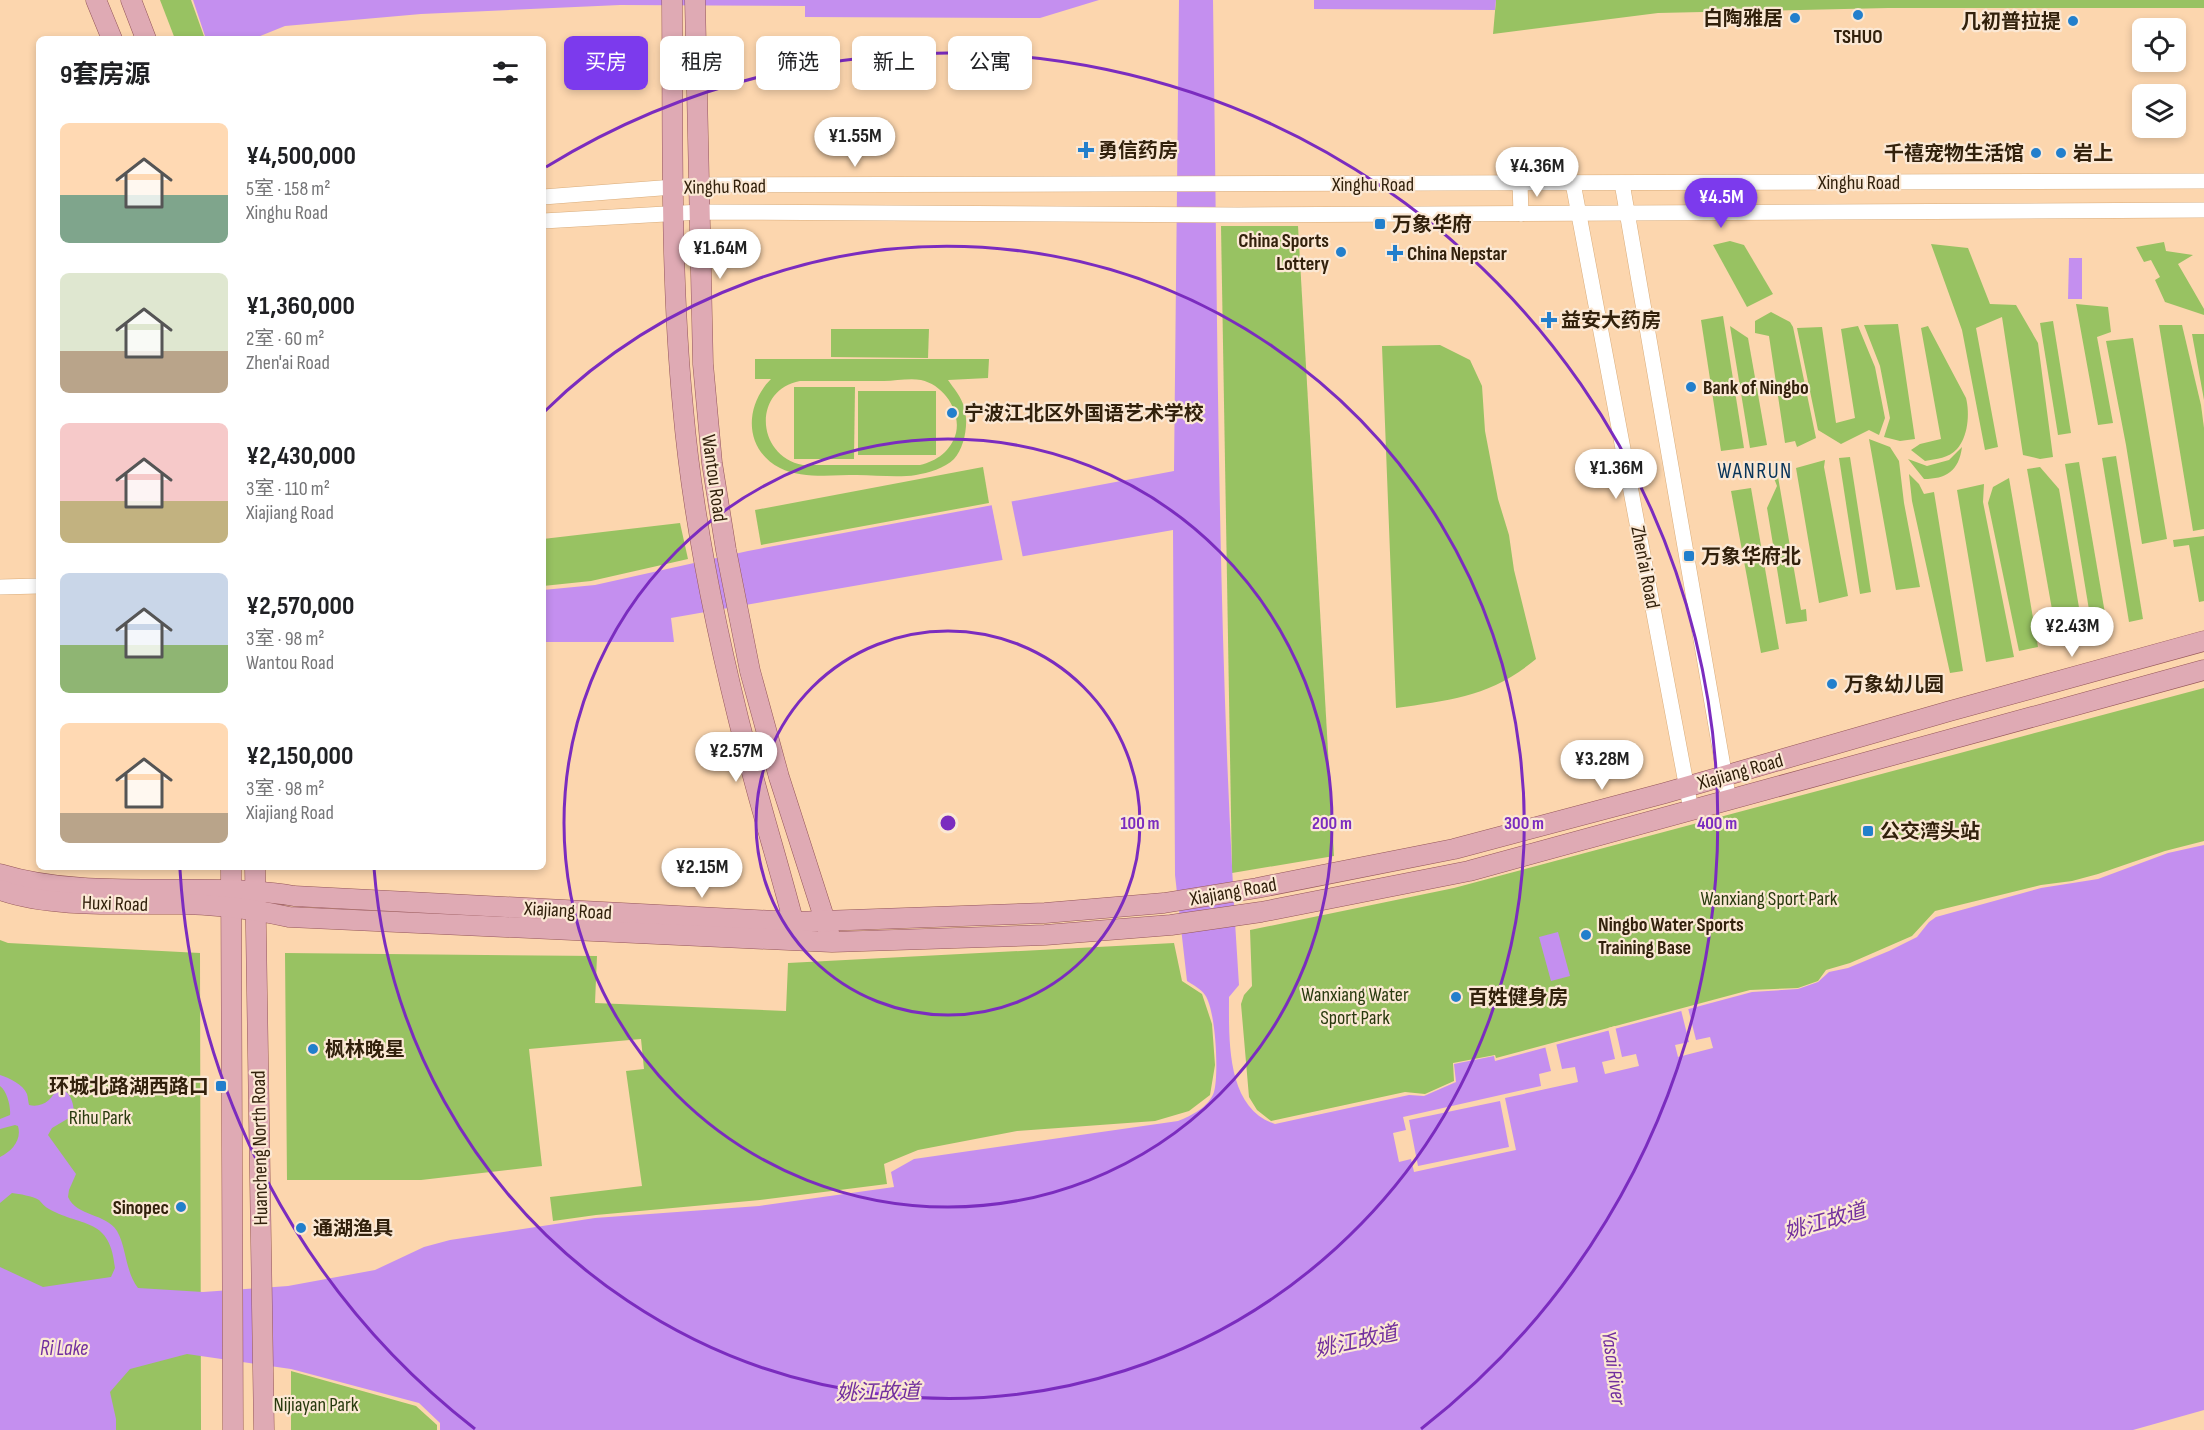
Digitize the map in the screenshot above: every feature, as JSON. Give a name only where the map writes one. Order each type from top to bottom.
[{"type":"main road","points":[[96,0],[111,36]]},
{"type":"main road","points":[[131,0],[145,36]]},
{"type":"main road","name":"Wantou Road","points":[[672,6],[673,213],[682,409],[715,616],[747,753],[796,932]]},
{"type":"main road","name":"Wantou Road","points":[[695,6],[704,374],[712,462],[737,611],[750,671],[779,777],[832,942]]},
{"type":"main road","name":"Xiajiang Road","points":[[255,900],[289,917],[705,937],[796,932],[825,922],[1045,913],[1174,901],[1257,888],[1454,849],[2204,641]]},
{"type":"main road","name":"Xiajiang Road","points":[[232,898],[255,900],[294,896],[716,918],[796,932],[832,942],[1046,936],[1171,925],[1261,912],[1469,871],[2204,670]]},
{"type":"main road","name":"Huancheng North Road","points":[[231,870],[233,1430]]},
{"type":"main road","name":"Huancheng North Road","points":[[255,870],[264,1430]]},
{"type":"main road","name":"Huxi Road","points":[[0,874],[26,882],[232,898]]},
{"type":"main road","name":"Huxi Road","points":[[0,890],[20,897],[101,904],[185,904],[232,898]]},
{"type":"street","name":"Xinghu Road","points":[[546,197],[700,185],[2204,181]]},
{"type":"street","points":[[1520,183],[1521,214]]},
{"type":"street","name":"Zhen'ai Road","points":[[1573,183],[1691,810]]},
{"type":"street","name":"Zhen'ai Road","points":[[1622,183],[1729,801]]},
{"type":"street","name":"Xinghu Road","points":[[546,221],[700,212],[1238,215],[2204,210]]},
{"type":"street","points":[[0,587],[36,586]]},
{"type":"street","points":[[705,937],[716,918]]},
{"type":"green space","points":[[160,0],[191,0],[204,36],[174,36]]},
{"type":"green space","points":[[1496,0],[2204,0],[2204,8],[1888,8],[1658,13],[1493,34]]},
{"type":"green space","points":[[1221,226],[1298,226],[1334,856],[1232,873]]},
{"type":"green space","points":[[1730,241],[1744,245],[1773,294],[1747,307],[1713,245]]},
{"type":"green space","points":[[2164,242],[2166,251],[2193,255],[2178,264],[2204,309],[2204,315],[2165,302],[2155,280],[2160,277],[2151,260],[2144,262],[2136,247]]},
{"type":"green space","points":[[1931,244],[1968,248],[1990,304],[2016,305],[2038,343],[2053,457],[2040,459],[2023,455],[2002,317],[1976,328],[1998,447],[1985,450],[1962,330]]},
{"type":"green space","points":[[2076,304],[2108,307],[2111,332],[2097,337],[2113,423],[2098,425]]},
{"type":"green space","points":[[1771,312],[1790,322],[1793,327],[1816,438],[1797,447],[1795,441],[1785,443],[1769,336],[1755,333],[1755,321]]},
{"type":"green space","points":[[1723,316],[1744,448],[1721,451],[1701,320]]},
{"type":"green space","points":[[2053,321],[2071,433],[2058,435],[2040,323]]},
{"type":"green space","points":[[1898,324],[1915,439],[1900,441],[1884,437],[1890,418],[1880,366],[1864,325]]},
{"type":"green space","points":[[2159,325],[2182,325],[2201,405],[2204,428],[2204,529],[2193,531]]},
{"type":"green space","points":[[1730,326],[1748,338],[1767,445],[1750,448]]},
{"type":"green space","points":[[1858,326],[1875,367],[1885,418],[1879,435],[1869,430],[1841,444],[1818,430],[1797,328],[1822,327],[1836,423],[1855,418],[1841,329]]},
{"type":"green space","points":[[1928,326],[1966,398],[1968,418],[1964,438],[1954,452],[1938,459],[1925,461],[1911,450],[1920,444],[1941,439],[1921,328]]},
{"type":"green space","points":[[831,329],[929,329],[928,358],[831,357]]},
{"type":"green space","points":[[2192,334],[2204,334],[2204,400]]},
{"type":"green space","points":[[2133,338],[2167,539],[2142,544],[2106,341]]},
{"type":"green space","points":[[1440,345],[1470,360],[1482,386],[1485,431],[1498,499],[1509,535],[1514,570],[1536,659],[1520,671],[1487,689],[1453,699],[1396,708],[1382,346]]},
{"type":"green space","points":[[755,359],[989,359],[988,378],[948,380],[961,399],[966,420],[965,434],[958,454],[941,467],[909,476],[807,475],[780,468],[759,450],[754,438],[752,426],[756,401],[771,379],[755,379]],"holes":[[[912,379],[929,383],[944,393],[953,408],[957,425],[954,439],[942,454],[920,465],[803,465],[787,459],[776,449],[769,437],[766,423],[767,409],[784,387],[800,381]]]},
{"type":"green space","points":[[794,387],[855,387],[854,459],[794,459]]},
{"type":"green space","points":[[858,391],[936,391],[936,455],[858,455]]},
{"type":"green space","points":[[1869,439],[1890,447],[1899,461],[1904,503],[1920,587],[1896,590]]},
{"type":"green space","points":[[1962,447],[1954,468],[1945,475],[1932,479],[1924,479],[1908,459],[1927,466],[1949,460]]},
{"type":"green space","points":[[2116,456],[2143,619],[2129,622],[2102,458]]},
{"type":"green space","points":[[1850,457],[1871,592],[1860,594],[1839,458]]},
{"type":"green space","points":[[1825,460],[1824,467],[1848,596],[1819,603],[1796,468]]},
{"type":"green space","points":[[2079,462],[2107,625],[2092,628],[2065,464]]},
{"type":"green space","points":[[983,467],[989,503],[761,545],[755,510]]},
{"type":"green space","points":[[2040,467],[2059,489],[2084,637],[2058,643],[2027,469]]},
{"type":"green space","points":[[1777,471],[1801,610],[1806,609],[1807,621],[1786,624],[1767,508],[1777,486],[1772,473]]},
{"type":"green space","points":[[1909,474],[1919,484],[1924,494],[1934,492],[1963,671],[1950,673],[1912,501]]},
{"type":"green space","points":[[2009,478],[2038,647],[2019,651],[1988,503],[1993,487]]},
{"type":"green space","points":[[1984,484],[1983,502],[2014,657],[1986,662],[1957,490]]},
{"type":"green space","points":[[1751,488],[1779,649],[1761,653],[1731,491]]},
{"type":"green space","points":[[680,523],[688,559],[591,581],[546,586],[546,539]]},
{"type":"green space","points":[[2204,536],[2204,601],[2199,602],[2189,545],[2174,547],[2173,540]]},
{"type":"green space","name":"Wanxiang Sport Park","points":[[2204,688],[2204,841],[2072,881],[2041,885],[1935,911],[1912,936],[1850,963],[1826,970],[1818,981],[1798,988],[1750,990],[1496,1058],[1495,1055],[1453,1063],[1454,1081],[1425,1094],[1405,1092],[1271,1121],[1257,1110],[1249,1097],[1241,1004],[1244,995],[1252,986],[1250,930],[1454,888]]},
{"type":"green space","name":"Rihu Park","points":[[0,940],[8,943],[200,953],[201,1430],[0,1430]]},
{"type":"green space","points":[[1174,943],[1182,981],[1202,994],[1212,1024],[1215,1065],[1210,1095],[1189,1111],[1155,1121],[1017,1131],[918,1150],[884,1164],[887,1184],[760,1200],[553,1221],[550,1197],[642,1186],[626,1071],[644,1069],[641,1039],[529,1049],[542,1166],[421,1180],[287,1180],[285,953],[597,956],[595,1003],[786,1011],[788,963]]},
{"type":"green space","name":"Nijiayan Park","points":[[291,1371],[416,1406],[437,1425],[437,1430],[291,1430]]},
{"type":"water","points":[[193,0],[1099,0],[1040,18],[805,17],[805,6],[620,5],[421,14],[285,26],[260,36],[205,36]]},
{"type":"water","points":[[1179,0],[1213,0],[1222,616],[1239,985],[1229,997],[1229,1033],[1234,1071],[1247,1103],[1259,1116],[1275,1124],[1409,1095],[1424,1096],[1456,1082],[1454,1064],[1494,1056],[1495,1061],[1752,992],[1798,989],[1818,982],[1829,972],[1848,968],[1917,937],[1936,917],[2041,888],[2098,879],[2168,853],[2204,845],[2204,1410],[2133,1430],[440,1430],[440,1423],[419,1403],[291,1369],[187,1354],[130,1369],[110,1392],[116,1430],[0,1430],[0,1267],[43,1287],[111,1277],[115,1268],[108,1240],[93,1226],[62,1215],[39,1200],[26,1195],[12,1193],[0,1203],[0,1157],[15,1145],[19,1131],[18,1126],[15,1125],[0,1129],[0,1119],[10,1115],[10,1112],[7,1095],[0,1086],[0,1075],[22,1087],[27,1094],[29,1105],[34,1106],[46,1102],[53,1096],[57,1087],[70,1097],[74,1115],[52,1128],[48,1135],[76,1174],[68,1197],[78,1208],[106,1221],[117,1231],[138,1288],[203,1292],[288,1286],[375,1270],[424,1247],[450,1240],[595,1218],[759,1206],[894,1187],[891,1172],[914,1159],[1178,1121],[1194,1114],[1204,1106],[1212,1097],[1216,1084],[1214,1028],[1205,995],[1187,981],[1175,875],[1173,530],[671,618],[674,642],[546,642],[546,590],[595,585],[748,551],[1174,471]]},
{"type":"water","points":[[1314,0],[1496,0],[1495,10],[1314,9]]},
{"type":"water","points":[[2069,258],[2082,258],[2082,299],[2068,299]]},
{"type":"water","points":[[1558,932],[1570,976],[1551,981],[1539,937]]},
{"type":"pier","points":[[1011,499],[1023,558],[1003,562],[991,502]]},
{"type":"pier","points":[[1688,1008],[1696,1040],[1710,1037],[1713,1048],[1678,1057],[1675,1045],[1689,1042],[1681,1010]]},
{"type":"pier","points":[[1615,1026],[1622,1057],[1636,1054],[1639,1066],[1605,1074],[1602,1062],[1615,1059],[1608,1028]]},
{"type":"pier","points":[[1556,1043],[1562,1069],[1575,1067],[1578,1082],[1505,1098],[1516,1150],[1414,1172],[1411,1159],[1399,1162],[1393,1133],[1406,1130],[1403,1117],[1541,1086],[1539,1074],[1551,1071],[1545,1046]],"holes":[[[1500,1101],[1509,1147],[1418,1166],[1409,1120]]]},
{"type":"place","name":"TSHUO","points":[[1858,15]]},
{"type":"place","name":"白陶雅居","points":[[1795,18]]},
{"type":"place","name":"几初普拉提","points":[[2073,21]]},
{"type":"place","name":"勇信药房","points":[[1086,150]]},
{"type":"place","name":"千禧宠物生活馆","points":[[2036,153]]},
{"type":"place","name":"岩上","points":[[2061,153]]},
{"type":"place","name":"万象华府","points":[[1380,224]]},
{"type":"place","name":"China Sports Lottery","points":[[1341,252]]},
{"type":"place","name":"China Nepstar","points":[[1395,253]]},
{"type":"place","name":"益安大药房","points":[[1549,320]]},
{"type":"place","name":"Bank of Ningbo","points":[[1691,387]]},
{"type":"place","name":"宁波江北区外国语艺术学校","points":[[952,413]]},
{"type":"place","name":"万象华府北","points":[[1689,556]]},
{"type":"place","name":"万象幼儿园","points":[[1832,684]]},
{"type":"place","name":"公交湾头站","points":[[1868,831]]},
{"type":"place","name":"Ningbo Water Sports Training Base","points":[[1586,935]]},
{"type":"place","name":"百姓健身房","points":[[1456,997]]},
{"type":"place","name":"枫林晚星","points":[[313,1049]]},
{"type":"place","name":"环城北路湖西路口","points":[[221,1086]]},
{"type":"place","name":"Sinopec","points":[[181,1207]]},
{"type":"place","name":"通湖渔具","points":[[301,1228]]},
{"type":"district","name":"WANRUN","points":[[1755,470]]},
{"type":"park label","name":"Wanxiang Water Sport Park","points":[[1355,1006]]},
{"type":"water label","name":"姚江故道","points":[[1825,1221]]},
{"type":"water label","name":"姚江故道","points":[[1356,1341]]},
{"type":"water label","name":"Ri Lake","points":[[64,1348]]},
{"type":"water label","name":"Yasai River","points":[[1614,1368]]},
{"type":"water label","name":"姚江故道","points":[[878,1392]]}]
